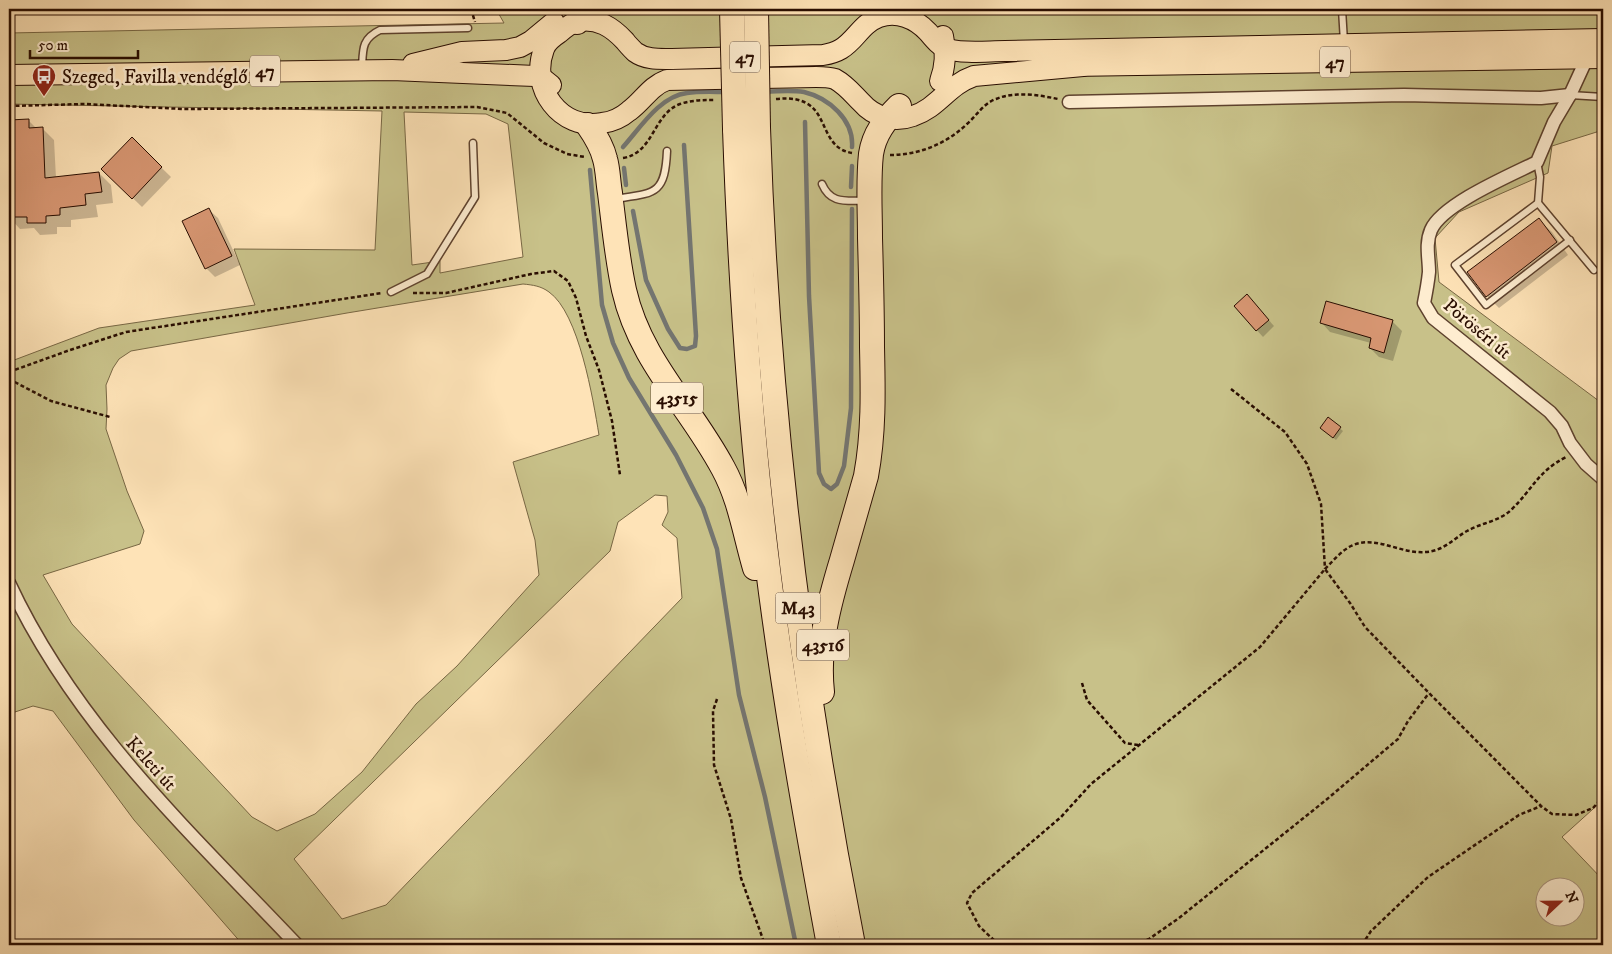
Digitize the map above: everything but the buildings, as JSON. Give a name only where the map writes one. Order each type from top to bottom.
[{"type":"highway","name":"M43","points":[[732,9],[739,253],[748,379],[766,554],[809,840],[829,945]]},
{"type":"highway","name":"M43","points":[[756,9],[761,224],[771,364],[785,505],[807,678],[832,841],[853,945]]},
{"type":"highway","name":"43516","points":[[832,841],[833,782],[821,681],[823,638],[829,606],[866,476],[870,454],[873,381],[871,154],[878,133],[892,112]]},
{"type":"highway","name":"43515","points":[[588,125],[597,138],[606,159],[624,291],[638,331],[652,361],[704,435],[735,495],[782,666]]},
{"type":"main road","name":"47","points":[[392,70],[462,52],[506,50],[520,47],[531,42],[561,15],[609,12],[622,21],[645,43],[654,47],[676,50],[794,47],[828,42],[842,32],[858,14],[866,9]]},
{"type":"main road","points":[[919,9],[937,25],[944,42],[944,72],[947,83]]},
{"type":"main road","name":"47","points":[[586,12],[598,22],[614,29],[635,52],[647,58],[824,56],[842,49],[863,26],[888,15],[906,17],[913,20],[954,51],[1005,51],[1083,58],[1595,58]]},
{"type":"main road","name":"47","points":[[9,75],[392,70],[463,61],[515,59],[529,56],[544,49],[548,42],[586,12]]},
{"type":"main road","name":"47","points":[[588,125],[613,121],[630,111],[651,89],[667,80],[833,78],[850,90],[862,104],[892,112],[903,119],[921,113],[934,105],[947,83],[974,76],[1083,58],[1344,44],[1603,39]]},
{"type":"main road","points":[[544,49],[542,84],[555,109],[565,116],[588,125]]},
{"type":"main road","name":"47","points":[[392,70],[465,81],[535,86],[542,84],[553,87],[575,109],[587,112],[601,112],[622,100],[641,79],[660,71],[831,68],[853,75],[872,96],[891,105],[892,112]]},
{"type":"street","points":[[1537,162],[1554,122],[1595,58]]},
{"type":"street","points":[[1069,102],[1404,95],[1541,98],[1570,95]]},
{"type":"street","name":"Pöröséri út","points":[[1537,162],[1484,188],[1463,201],[1448,211],[1431,229],[1427,249],[1429,273],[1424,303],[1433,318],[1550,412],[1562,426],[1586,464],[1603,479]]},
{"type":"street","name":"Keleti út","points":[[9,583],[55,668],[99,730],[148,788],[297,945]]},
{"type":"lane","points":[[1344,44],[1342,10],[1352,9]]},
{"type":"lane","points":[[362,70],[365,42],[372,34],[380,30],[468,28]]},
{"type":"lane","points":[[1570,95],[1603,97]]},
{"type":"lane","points":[[390,292],[427,274],[475,197],[473,144]]},
{"type":"lane","points":[[611,200],[642,195],[652,192],[660,186],[666,171],[667,150]]},
{"type":"lane","points":[[1537,162],[1540,177],[1538,203],[1594,270]]},
{"type":"lane","points":[[822,184],[828,195],[833,198],[839,200],[870,201]]},
{"type":"lane","points":[[1538,203],[1455,265],[1486,305],[1570,240]]},
{"type":"path","points":[[9,372],[126,332],[390,292],[446,294],[531,274],[554,272],[568,280],[576,298],[586,336],[599,370],[612,421],[620,475]]},
{"type":"path","points":[[9,379],[51,401],[110,417]]},
{"type":"path","points":[[1231,389],[1286,432],[1307,464],[1321,504],[1325,569],[1365,627],[1429,694],[1541,806],[1552,814],[1576,815],[1593,808],[1603,798]]},
{"type":"path","points":[[999,945],[979,926],[967,903],[972,893],[1061,817],[1091,784],[1260,647],[1325,569],[1343,552],[1351,546],[1360,543],[1380,543],[1416,554],[1430,553],[1442,548],[1468,531],[1510,511],[1542,473],[1557,462],[1577,452]]},
{"type":"path","points":[[1082,683],[1087,700],[1125,743],[1140,746]]},
{"type":"path","points":[[1128,945],[1149,939],[1179,918],[1326,800],[1398,739],[1408,721],[1429,694]]},
{"type":"path","points":[[716,700],[713,711],[714,765],[731,819],[741,878],[765,945]]},
{"type":"path","points":[[1362,945],[1371,931],[1428,877],[1519,814],[1541,806]]},
{"type":"shaded area","points":[[496,9],[1603,9],[1603,130],[1552,146],[1548,173],[1459,212],[1435,238],[1439,282],[1603,404],[1603,800],[1562,837],[1603,880],[1603,945],[243,945],[134,820],[53,711],[33,706],[9,714],[9,362],[99,328],[255,305],[234,249],[375,250],[382,111],[9,104],[9,33],[504,23]],"holes":[[[404,112],[486,114],[508,124],[523,257],[440,273],[440,261],[412,265]],[[523,284],[534,285],[549,292],[560,303],[569,318],[583,358],[599,435],[513,462],[535,540],[539,575],[457,666],[416,704],[362,772],[315,814],[277,831],[252,817],[72,624],[43,575],[140,544],[144,531],[127,491],[106,429],[106,385],[113,368],[119,359],[131,351]],[[655,495],[667,496],[668,512],[662,525],[677,538],[682,598],[386,905],[342,919],[294,859],[610,551],[618,522]]]},
{"type":"waterway","points":[[764,92],[799,91],[822,99],[831,105],[844,119],[852,137],[852,147]]},
{"type":"waterway","points":[[623,147],[659,106],[677,95],[727,92]]},
{"type":"waterway","points":[[805,122],[809,296],[819,473],[824,484],[831,489],[837,484],[844,466],[851,408],[852,209]]},
{"type":"waterway","points":[[633,211],[646,280],[668,329],[680,348],[687,349],[695,346],[696,336],[684,145]]},
{"type":"waterway","points":[[851,187],[852,166]]},
{"type":"waterway","points":[[624,168],[626,185]]},
{"type":"waterway","points":[[590,170],[602,305],[613,343],[629,378],[676,455],[703,508],[717,549],[739,695],[765,797],[796,945]]},
{"type":"place","name":"Szeged, Favilla vendéglő","points":[[44,97]]}]
